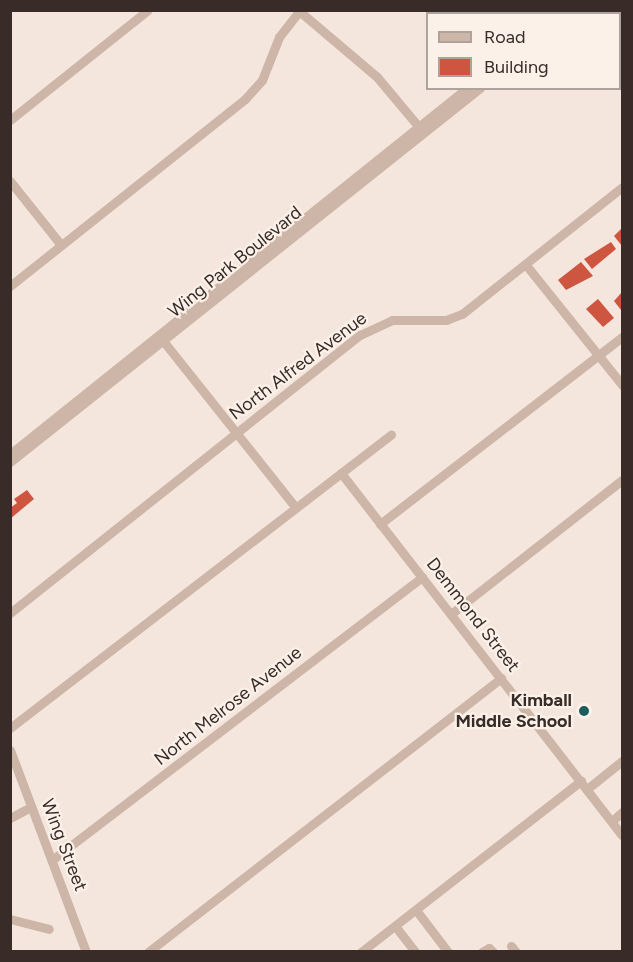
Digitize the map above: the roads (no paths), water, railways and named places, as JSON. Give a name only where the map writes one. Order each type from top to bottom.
[{"type":"street","points":[[10,120],[148,10]]},
{"type":"street","points":[[10,286],[250,95],[262,80],[284,30],[299,11],[377,76],[419,127]]},
{"type":"street","name":"Wing Park Boulevard","points":[[10,462],[465,90]]},
{"type":"street","name":"Wing Park Boulevard","points":[[10,453],[477,90]]},
{"type":"street","points":[[10,181],[61,245]]},
{"type":"street","name":"North Alfred Avenue","points":[[10,613],[369,329],[403,318],[453,318],[526,265],[622,187]]},
{"type":"street","points":[[526,265],[622,385]]},
{"type":"street","points":[[380,524],[622,337]]},
{"type":"street","points":[[161,338],[296,508]]},
{"type":"street","points":[[10,728],[391,435]]},
{"type":"street","name":"Demmond Street","points":[[341,473],[622,835]]},
{"type":"street","points":[[451,614],[622,480]]},
{"type":"street","name":"North Melrose Avenue","points":[[52,860],[422,577]]},
{"type":"street","points":[[148,951],[501,678]]},
{"type":"street","name":"Wing Street","points":[[10,750],[87,951]]},
{"type":"street","points":[[361,951],[584,785],[622,761]]},
{"type":"street","points":[[10,818],[31,807]]},
{"type":"street","points":[[612,821],[622,812]]},
{"type":"street","points":[[416,910],[448,951]]},
{"type":"street","points":[[10,919],[49,928]]},
{"type":"street","points":[[395,926],[412,950]]},
{"type":"place","name":"Kimball Middle School","points":[[584,711]]}]
